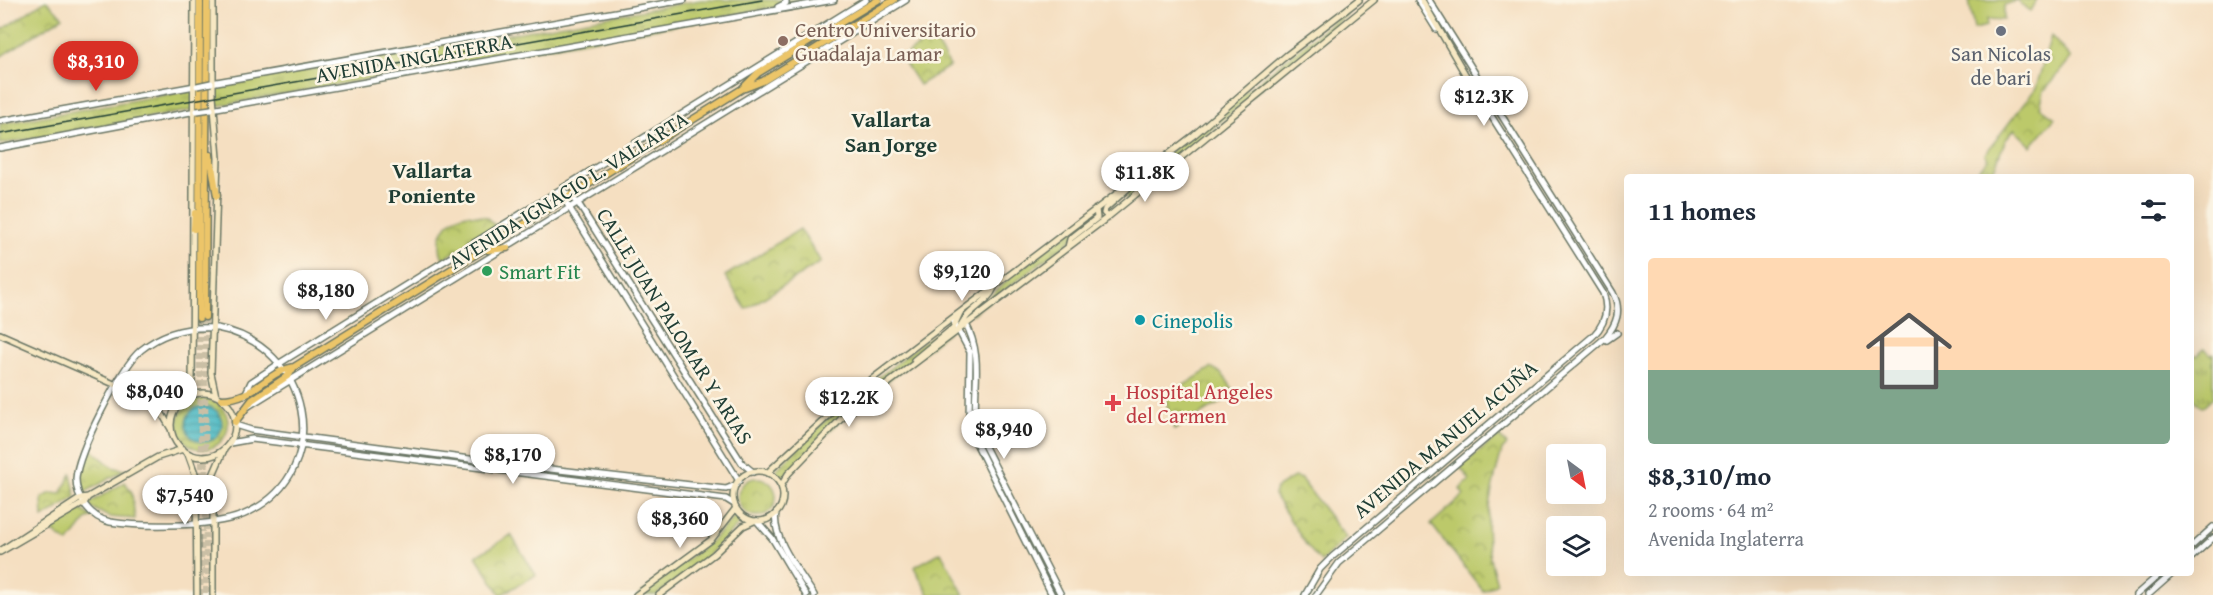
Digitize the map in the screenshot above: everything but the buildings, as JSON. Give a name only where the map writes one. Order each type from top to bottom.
[{"type":"main road","points":[[194,0],[196,86],[192,217],[194,229]]},
{"type":"main road","points":[[200,0],[199,150],[202,318],[207,140],[207,0]]},
{"type":"main road","points":[[213,0],[212,109],[217,196],[211,327],[212,373],[218,397]]},
{"type":"main road","name":"AVENIDA IGNACIO L. VALLARTA","points":[[218,397],[245,396],[286,372],[742,89],[758,74],[878,0]]},
{"type":"main road","name":"AVENIDA IGNACIO L. VALLARTA","points":[[742,89],[763,81],[894,0]]},
{"type":"main road","points":[[767,473],[835,408],[1138,177],[1359,0]]},
{"type":"main road","points":[[1359,11],[1368,0]]},
{"type":"main road","points":[[781,486],[788,474],[841,419],[965,322],[1108,217],[1374,0]]},
{"type":"main road","points":[[1420,0],[1479,98]]},
{"type":"main road","points":[[207,140],[217,196]]},
{"type":"main road","points":[[172,431],[174,412],[187,398],[194,380],[194,229],[199,150]]},
{"type":"main road","points":[[1108,217],[1104,213],[1105,208],[1129,190],[1138,177]]},
{"type":"main road","points":[[1068,247],[1070,239],[1097,218],[1096,209]]},
{"type":"main road","points":[[484,250],[507,248]]},
{"type":"main road","points":[[965,322],[991,294],[994,286]]},
{"type":"main road","points":[[958,328],[960,313]]},
{"type":"main road","points":[[0,334],[154,402],[187,398],[201,393],[218,397],[231,409],[235,423],[230,443],[225,448],[213,476],[213,595]]},
{"type":"main road","name":"AVENIDA IGNACIO L. VALLARTA","points":[[235,423],[246,407],[286,372]]},
{"type":"main road","points":[[154,402],[185,451],[196,476],[197,595]]},
{"type":"main road","points":[[0,551],[158,457],[185,451],[206,456],[225,448]]},
{"type":"main road","points":[[636,595],[711,540],[735,506],[737,483],[753,472],[767,473],[781,486],[783,499],[777,513],[770,518],[742,526],[714,554],[659,595]]},
{"type":"main road","points":[[735,506],[743,517],[755,521]]},
{"type":"street","name":"AVENIDA INGLATERRA","points":[[0,121],[684,0]]},
{"type":"street","points":[[768,11],[784,4],[786,0]]},
{"type":"street","name":"AVENIDA INGLATERRA","points":[[0,148],[195,111],[834,0]]},
{"type":"street","name":"AVENIDA IGNACIO L. VALLARTA","points":[[286,372],[560,190],[866,0]]},
{"type":"street","name":"AVENIDA IGNACIO L. VALLARTA","points":[[286,372],[507,248],[906,0]]},
{"type":"street","points":[[1429,0],[1616,298],[1618,309],[1615,325],[1588,352]]},
{"type":"street","name":"AVENIDA MANUEL ACUÑA","points":[[1305,595],[1320,569],[1332,557],[1593,336],[1603,323],[1606,309],[1603,293],[1479,98]]},
{"type":"street","points":[[560,190],[568,198]]},
{"type":"street","name":"CALLE JUAN PALOMAR Y ARIAS","points":[[568,198],[578,203],[742,463],[753,472]]},
{"type":"street","name":"CALLE JUAN PALOMAR Y ARIAS","points":[[568,198],[737,483]]},
{"type":"street","points":[[960,313],[978,361],[978,430],[1061,595]]},
{"type":"street","points":[[952,319],[970,357],[969,420],[974,439],[1052,595]]},
{"type":"street","points":[[211,327],[231,330],[250,338],[286,372],[302,411],[300,446],[289,475],[266,501],[239,517],[196,524],[109,522],[95,515],[83,501],[77,487],[79,466],[115,385],[130,361],[150,343],[173,332],[194,328],[211,327]]},
{"type":"street","points":[[1588,352],[1617,333]]},
{"type":"street","name":"AVENIDA MANUEL ACUÑA","points":[[1316,595],[1339,563],[1588,352]]},
{"type":"street","points":[[235,423],[251,430],[301,437],[650,481],[726,489],[737,483]]},
{"type":"street","points":[[230,443],[252,439],[726,499],[735,506]]},
{"type":"street","points":[[777,513],[775,530],[814,595]]},
{"type":"street","points":[[755,521],[772,538],[806,595]]},
{"type":"street","points":[[2194,544],[2213,527]]},
{"type":"street","points":[[2194,555],[2213,538]]},
{"type":"street","points":[[2136,595],[2158,576]]},
{"type":"street","points":[[2148,595],[2170,576]]},
{"type":"green space","points":[[46,0],[63,17],[0,57],[0,31]]},
{"type":"green space","points":[[701,0],[818,0],[0,144],[0,124]]},
{"type":"green space","points":[[1969,0],[2037,0],[2031,11],[2016,1],[2004,5],[2004,20],[1987,19],[1987,26],[1974,29]]},
{"type":"green space","points":[[1345,12],[1347,15],[1127,201],[1126,194],[1139,177]]},
{"type":"green space","points":[[2051,36],[2071,58],[2044,91],[2040,107],[2055,118],[2031,146],[2014,129],[2005,141],[1992,174],[1975,174],[1988,159],[1985,154],[2036,88]]},
{"type":"green space","points":[[932,38],[950,66],[919,85],[901,57]]},
{"type":"green space","points":[[1094,213],[1096,216],[1066,244],[971,315],[1016,272]]},
{"type":"green space","points":[[467,214],[486,217],[497,227],[443,259],[440,244],[443,230],[447,224],[459,216]]},
{"type":"green space","points":[[800,229],[821,262],[746,309],[725,276]]},
{"type":"green space","points":[[949,322],[953,327],[909,365],[861,400],[782,478],[775,471],[833,413]]},
{"type":"green space","points":[[2204,349],[2211,355],[2213,353],[2213,397],[2202,407],[2194,399],[2194,354],[2197,356]]},
{"type":"green space","points":[[1211,368],[1226,379],[1232,396],[1174,430],[1165,397]]},
{"type":"green space","points":[[198,399],[208,399],[221,406],[228,419],[228,429],[221,442],[208,449],[198,449],[189,445],[182,438],[178,429],[178,419],[182,410],[189,403]]},
{"type":"green space","points":[[1499,436],[1507,445],[1502,450],[1493,484],[1487,532],[1488,548],[1497,583],[1483,591],[1431,524],[1464,495],[1460,489],[1470,480],[1460,467]]},
{"type":"green space","points":[[91,449],[112,467],[125,470],[82,494],[79,482],[80,470]]},
{"type":"green space","points":[[71,474],[76,497],[43,518],[42,498],[51,493],[61,494]]},
{"type":"green space","points":[[1294,477],[1301,479],[1346,538],[1321,562],[1307,546],[1274,495],[1276,488]]},
{"type":"green space","points":[[757,478],[770,484],[776,497],[770,510],[757,516],[744,510],[738,497],[744,484]]},
{"type":"green space","points":[[125,482],[132,493],[135,519],[109,517],[90,507],[91,502]]},
{"type":"green space","points":[[80,509],[93,517],[86,520],[68,543],[49,529]]},
{"type":"green space","points":[[736,515],[742,521],[707,557],[656,595],[639,595],[711,541]]},
{"type":"green space","points":[[511,535],[536,575],[501,595],[476,556]]},
{"type":"green space","points":[[941,552],[964,595],[929,595],[914,567]]},
{"type":"water","points":[[204,406],[217,411],[222,424],[217,437],[204,442],[191,437],[186,424],[191,411]]},
{"type":"tunnel","points":[[205,317],[206,595]]},
{"type":"tunnel","points":[[199,318],[202,516]]},
{"type":"tunnel","points":[[200,595],[202,530]]},
{"type":"railway","points":[[0,134],[762,0]]},
{"type":"place","name":"San Nicolas de bari","points":[[2001,31]]},
{"type":"place","name":"Centro Universitario Guadalaja Lamar","points":[[783,41]]},
{"type":"place","name":"Smart Fit","points":[[487,271]]},
{"type":"place","name":"Cinepolis","points":[[1140,320]]},
{"type":"place","name":"Hospital Angeles del Carmen","points":[[1113,403]]},
{"type":"district","name":"Vallarta San Jorge","points":[[891,132]]},
{"type":"district","name":"Vallarta Poniente","points":[[432,182]]}]
